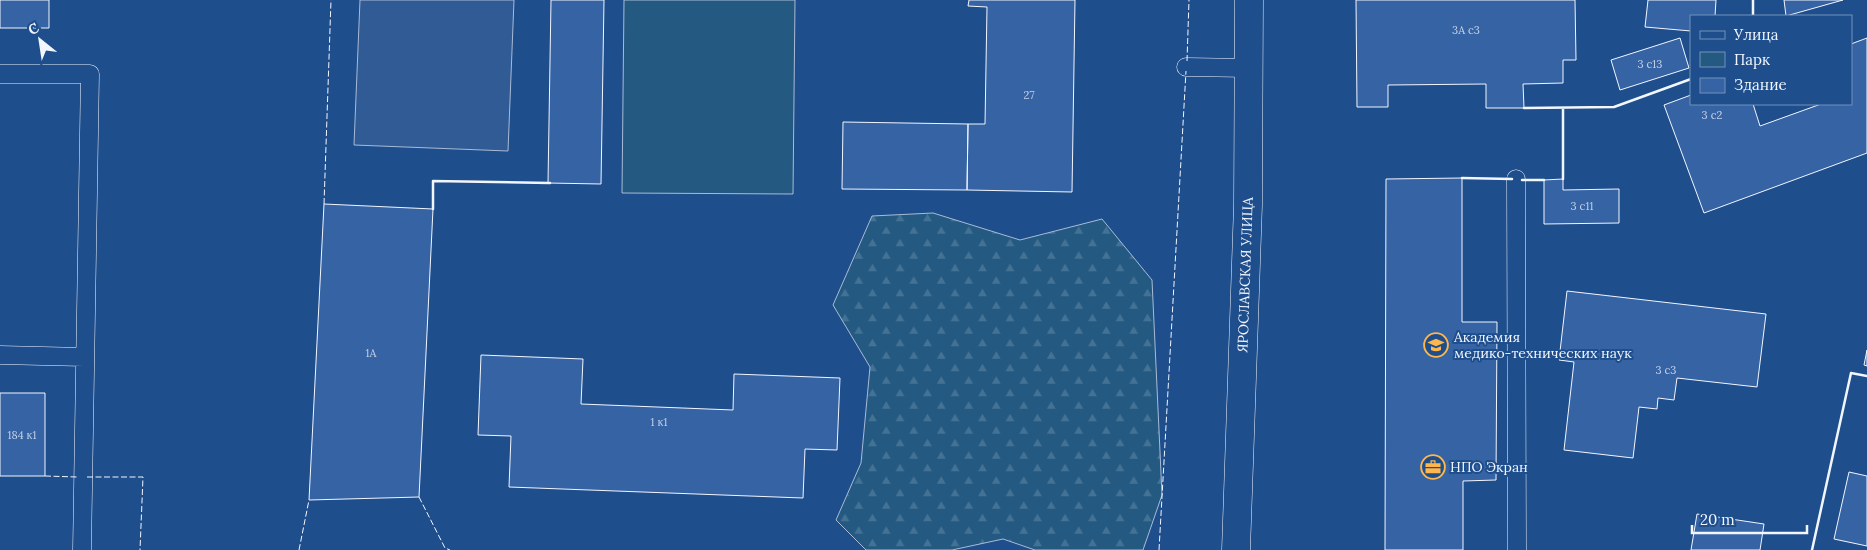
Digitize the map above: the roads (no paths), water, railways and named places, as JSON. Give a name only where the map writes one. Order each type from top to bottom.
[{"type":"street","name":"ЯРОСЛАВСКАЯ УЛИЦА","points":[[1236,550],[1248,205],[1249,0]]},
{"type":"lane","points":[[1186,67],[1248,68]]},
{"type":"lane","points":[[0,74],[90,74],[82,550]]},
{"type":"lane","points":[[1516,180],[1517,550]]},
{"type":"lane","points":[[0,355],[84,357]]},
{"type":"place","name":"Академия медико-технических наук","points":[[1436,345]]},
{"type":"place","name":"НПО Экран","points":[[1433,467]]}]
